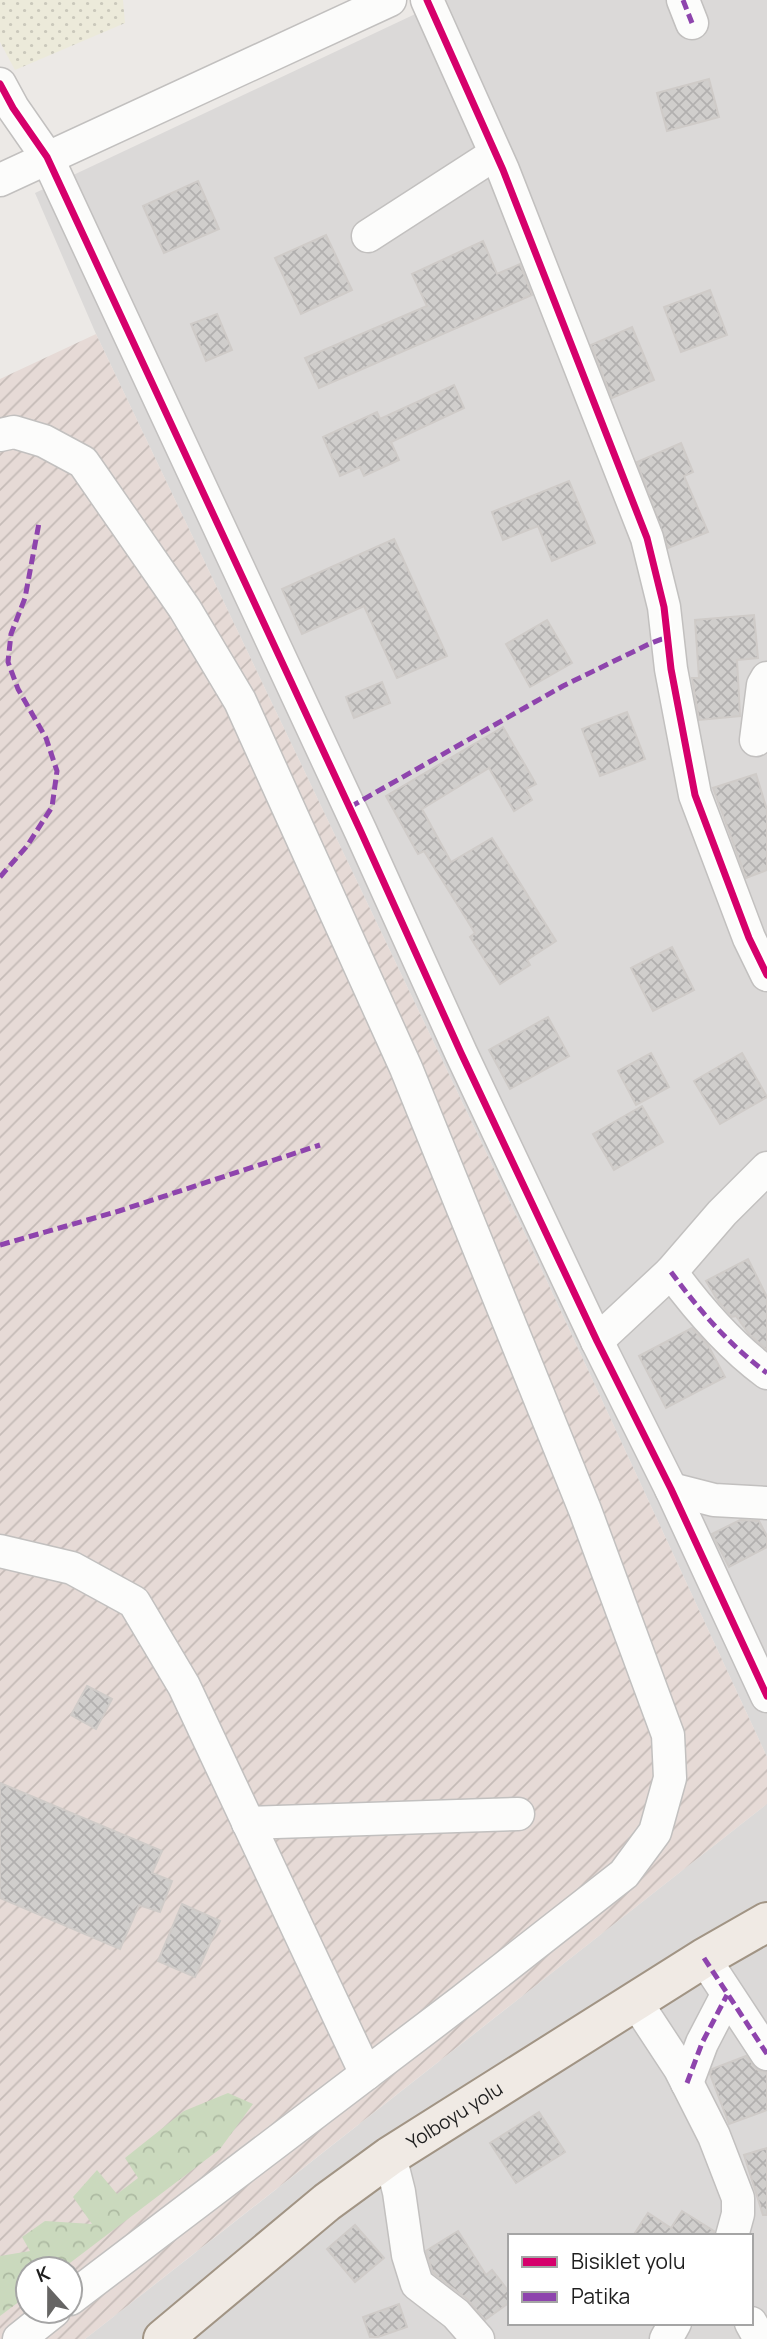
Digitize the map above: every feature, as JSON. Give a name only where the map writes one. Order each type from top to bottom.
[{"type":"main road","name":"Yolboyu yolu","points":[[181,2333],[327,2202],[390,2156],[704,1958],[767,1922]]},
{"type":"street","points":[[0,180],[390,0]]},
{"type":"street","points":[[427,0],[495,154],[648,538],[664,607],[673,681],[695,795],[749,938],[767,975]]},
{"type":"street","points":[[0,84],[47,157],[597,1341],[671,1489],[767,1696]]},
{"type":"street","points":[[368,236],[495,154]]},
{"type":"street","points":[[0,435],[14,432],[44,441],[83,462],[185,609],[240,701],[406,1068],[585,1510],[668,1735],[670,1778],[656,1832],[624,1874],[84,2288]]},
{"type":"street","points":[[756,740],[763,685],[767,678]]},
{"type":"street","points":[[597,1341],[671,1272],[722,1213],[767,1168]]},
{"type":"street","points":[[671,1272],[701,1311],[749,1360],[767,1373]]},
{"type":"street","points":[[671,1489],[714,1500],[767,1503]]},
{"type":"street","points":[[0,1551],[72,1567],[134,1602],[184,1686],[366,2074]]},
{"type":"street","points":[[248,1823],[517,1814]]},
{"type":"street","points":[[704,1958],[767,2054]]},
{"type":"street","points":[[687,2083],[702,2043],[727,1996]]},
{"type":"street","points":[[636,2002],[687,2083],[714,2136],[738,2198],[738,2214],[733,2234]]},
{"type":"street","points":[[390,2156],[399,2192],[408,2255],[417,2284],[456,2314],[478,2339]]},
{"type":"street","points":[[19,2339],[36,2325]]},
{"type":"shaded area","points":[[0,0],[123,0],[125,23],[15,70],[0,42]]},
{"type":"shaded area","points":[[445,0],[767,0],[767,1757],[527,1238],[96,334],[35,193]]},
{"type":"shaded area","points":[[96,334],[527,1238],[767,1757],[767,1804],[85,2339],[0,2339],[0,379]]},
{"type":"shaded area","points":[[767,1804],[767,2339],[85,2339]]},
{"type":"green space","points":[[228,2093],[253,2104],[220,2149],[80,2255],[14,2255],[14,2306],[0,2316],[0,2256],[30,2251],[22,2237],[45,2221],[92,2224],[73,2197],[97,2170],[117,2194],[138,2178],[125,2158],[184,2111]]},
{"type":"building","points":[[709,79],[719,117],[667,131],[657,93]]},
{"type":"building","points":[[198,181],[219,229],[164,253],[143,206]]},
{"type":"building","points":[[326,235],[352,290],[301,314],[275,258]]},
{"type":"building","points":[[483,241],[497,274],[520,264],[532,295],[319,388],[305,358],[427,306],[412,274]]},
{"type":"building","points":[[710,290],[727,335],[681,352],[664,307]]},
{"type":"building","points":[[217,314],[232,350],[206,361],[191,324]]},
{"type":"building","points":[[632,327],[654,380],[612,398],[591,345]]},
{"type":"building","points":[[454,385],[464,408],[391,442],[399,460],[364,476],[360,467],[340,476],[323,437],[377,412],[380,419]]},
{"type":"building","points":[[681,443],[693,472],[684,476],[708,532],[668,548],[637,462]]},
{"type":"building","points":[[569,481],[595,543],[552,561],[538,526],[503,540],[492,512]]},
{"type":"building","points":[[394,539],[447,656],[397,678],[364,606],[302,634],[282,589]]},
{"type":"building","points":[[754,615],[758,658],[737,660],[740,716],[699,720],[692,678],[699,678],[695,620]]},
{"type":"building","points":[[547,620],[572,663],[530,687],[506,644]]},
{"type":"building","points":[[382,682],[390,703],[354,718],[346,697]]},
{"type":"building","points":[[627,712],[645,759],[600,776],[582,729]]},
{"type":"building","points":[[503,727],[536,784],[526,789],[532,800],[514,811],[489,768],[422,809],[451,862],[492,838],[556,941],[527,960],[530,965],[500,984],[470,937],[475,933],[424,851],[418,854],[386,796]]},
{"type":"building","points":[[756,774],[767,810],[767,870],[746,878],[713,788]]},
{"type":"building","points":[[672,947],[694,990],[653,1011],[631,968]]},
{"type":"building","points":[[548,1017],[569,1056],[510,1089],[489,1050]]},
{"type":"building","points":[[651,1053],[669,1087],[636,1105],[618,1071]]},
{"type":"building","points":[[742,1053],[767,1097],[720,1124],[694,1081]]},
{"type":"building","points":[[642,1106],[663,1142],[614,1170],[593,1134]]},
{"type":"building","points":[[748,1259],[767,1297],[767,1350],[749,1334],[736,1316],[732,1317],[706,1281]]},
{"type":"building","points":[[692,1328],[708,1345],[725,1377],[666,1408],[639,1356]]},
{"type":"building","points":[[740,1520],[759,1521],[767,1536],[767,1547],[729,1567],[712,1534]]},
{"type":"building","points":[[87,1686],[112,1699],[96,1729],[71,1715]]},
{"type":"building","points":[[0,1783],[162,1851],[152,1873],[172,1881],[160,1912],[139,1905],[120,1949],[0,1898]]},
{"type":"building","points":[[182,1904],[220,1921],[195,1977],[158,1961]]},
{"type":"building","points":[[746,2056],[758,2070],[767,2072],[767,2110],[729,2124],[710,2074],[712,2069]]},
{"type":"building","points":[[539,2112],[565,2152],[516,2183],[490,2143]]},
{"type":"building","points":[[767,2148],[767,2215],[763,2215],[744,2155]]},
{"type":"building","points":[[682,2211],[714,2231],[714,2234],[634,2234],[648,2213],[671,2228]]},
{"type":"building","points":[[355,2225],[384,2258],[355,2282],[327,2249]]},
{"type":"building","points":[[458,2231],[486,2275],[492,2270],[508,2290],[508,2303],[485,2320],[467,2299],[433,2273],[426,2251]]},
{"type":"building","points":[[399,2304],[407,2327],[370,2337],[363,2317]]},
{"type":"marked path","points":[[683,0],[692,23]]},
{"type":"marked path","points":[[0,877],[27,846],[52,807],[57,771],[46,738],[18,689],[8,662],[11,634],[25,598],[39,523]]},
{"type":"marked path","points":[[350,807],[563,686],[667,637]]},
{"type":"marked path","points":[[0,1245],[119,1211],[320,1145]]},
{"type":"marked path","points":[[671,1272],[715,1326],[767,1373]]},
{"type":"marked path","points":[[704,1958],[767,2054]]},
{"type":"marked path","points":[[687,2083],[702,2043],[727,1995]]},
{"type":"cycle path","points":[[427,0],[503,170],[647,538],[664,607],[671,669],[695,795],[749,938],[767,975]]},
{"type":"cycle path","points":[[0,84],[47,157],[461,1053],[597,1341],[671,1489],[767,1696]]}]
